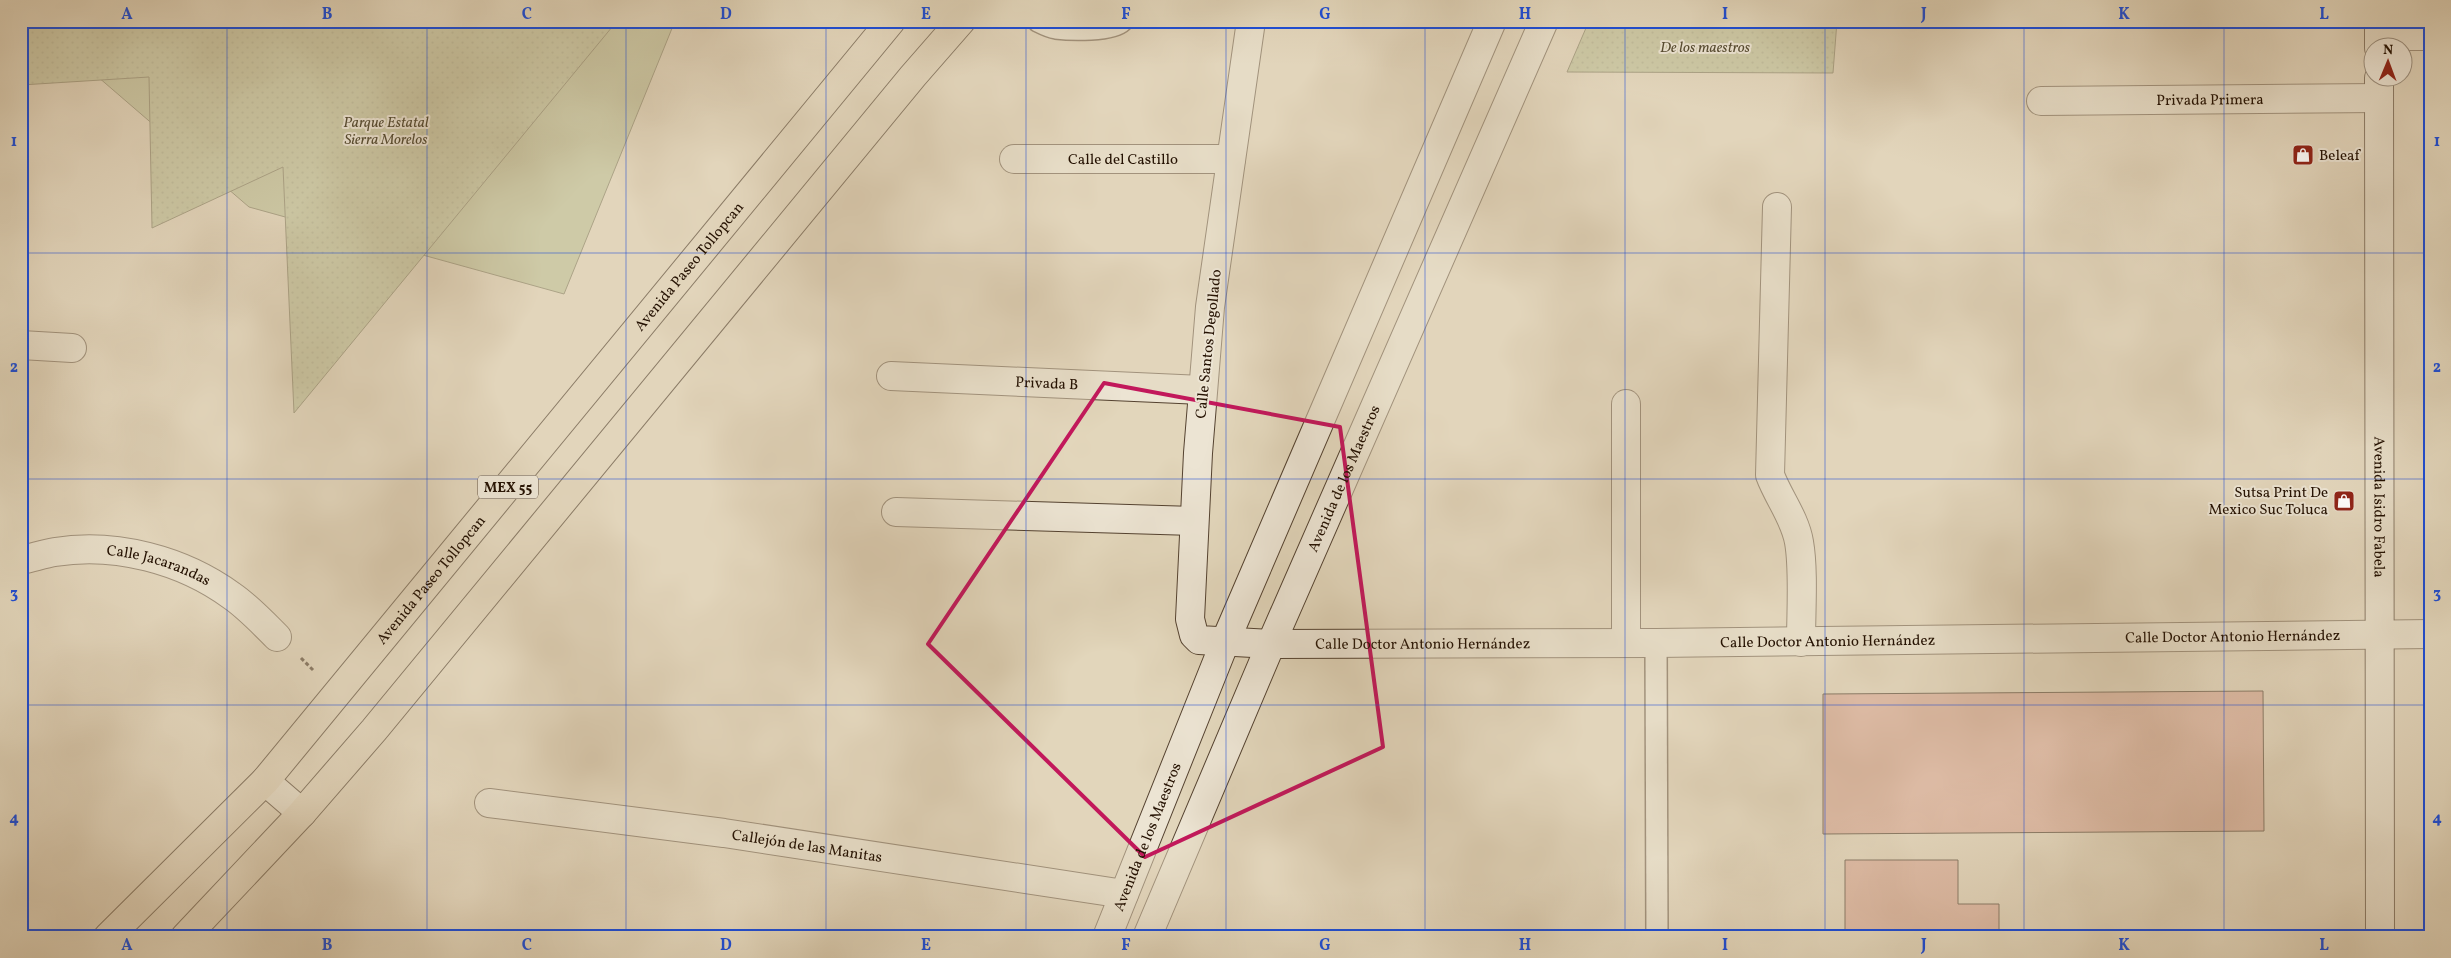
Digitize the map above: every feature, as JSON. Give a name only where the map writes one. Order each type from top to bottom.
[{"type":"highway","name":"Avenida Paseo Tollopcan","points":[[108,937],[265,781],[891,21]]},
{"type":"highway","name":"MEX 55","points":[[185,937],[302,813],[381,723],[900,92],[962,21]]},
{"type":"street","name":"Calle Santos Degollado","points":[[1225,642],[1199,640],[1191,628],[1194,521],[1202,390],[1210,307],[1251,21]]},
{"type":"street","name":"Avenida de los Maestros","points":[[1107,937],[1225,642],[1492,21]]},
{"type":"street","name":"Avenida de los Maestros","points":[[1147,937],[1271,644],[1544,21]]},
{"type":"street","points":[[2379,35],[2430,36]]},
{"type":"street","name":"Privada Primera","points":[[2041,101],[2379,88]]},
{"type":"street","name":"Avenida Isidro Fabela","points":[[2379,88],[2380,937]]},
{"type":"street","name":"Calle del Castillo","points":[[1014,159],[1231,158]]},
{"type":"street","points":[[1777,207],[1770,475],[1776,492],[1793,522],[1799,542],[1801,642]]},
{"type":"street","points":[[21,345],[72,348]]},
{"type":"street","name":"Privada B","points":[[892,376],[1202,390]]},
{"type":"street","points":[[1626,404],[1626,643]]},
{"type":"street","points":[[896,512],[1194,521]]},
{"type":"street","name":"Calle Jacarandas","points":[[21,560],[56,552],[109,550],[154,558],[196,574],[233,596],[277,636]]},
{"type":"street","name":"Calle Doctor Antonio Hernández","points":[[1225,642],[1271,644],[1656,643],[2430,634]]},
{"type":"street","points":[[265,781],[302,813]]},
{"type":"street","name":"Callejón de las Manitas","points":[[489,803],[724,833],[1124,894]]},
{"type":"lane","points":[[1038,21],[1055,28],[1085,29],[1117,26],[1122,21]]},
{"type":"lane","points":[[1656,643],[1657,937]]},
{"type":"path","points":[[277,636],[339,693]]},
{"type":"highlighted area","points":[[1104,383],[1340,427],[1383,747],[1145,857],[928,644]]},
{"type":"green space","name":"Parque Estatal Sierra Morelos","points":[[21,21],[617,21],[294,413],[283,167],[152,228],[149,77],[21,85]]},
{"type":"green space","name":"Parque Estatal Sierra Morelos","points":[[33,21],[675,21],[564,294],[249,207]]},
{"type":"green space","name":"De los maestros","points":[[1589,21],[1837,21],[1833,73],[1567,72]]},
{"type":"building","points":[[2263,691],[2264,831],[1823,834],[1823,694]]},
{"type":"building","points":[[1845,860],[1958,860],[1958,904],[1999,904],[1999,937],[1845,937]]},
{"type":"place","name":"Beleaf","points":[[2303,155]]},
{"type":"place","name":"Sutsa Print De Mexico Suc Toluca","points":[[2344,501]]}]
